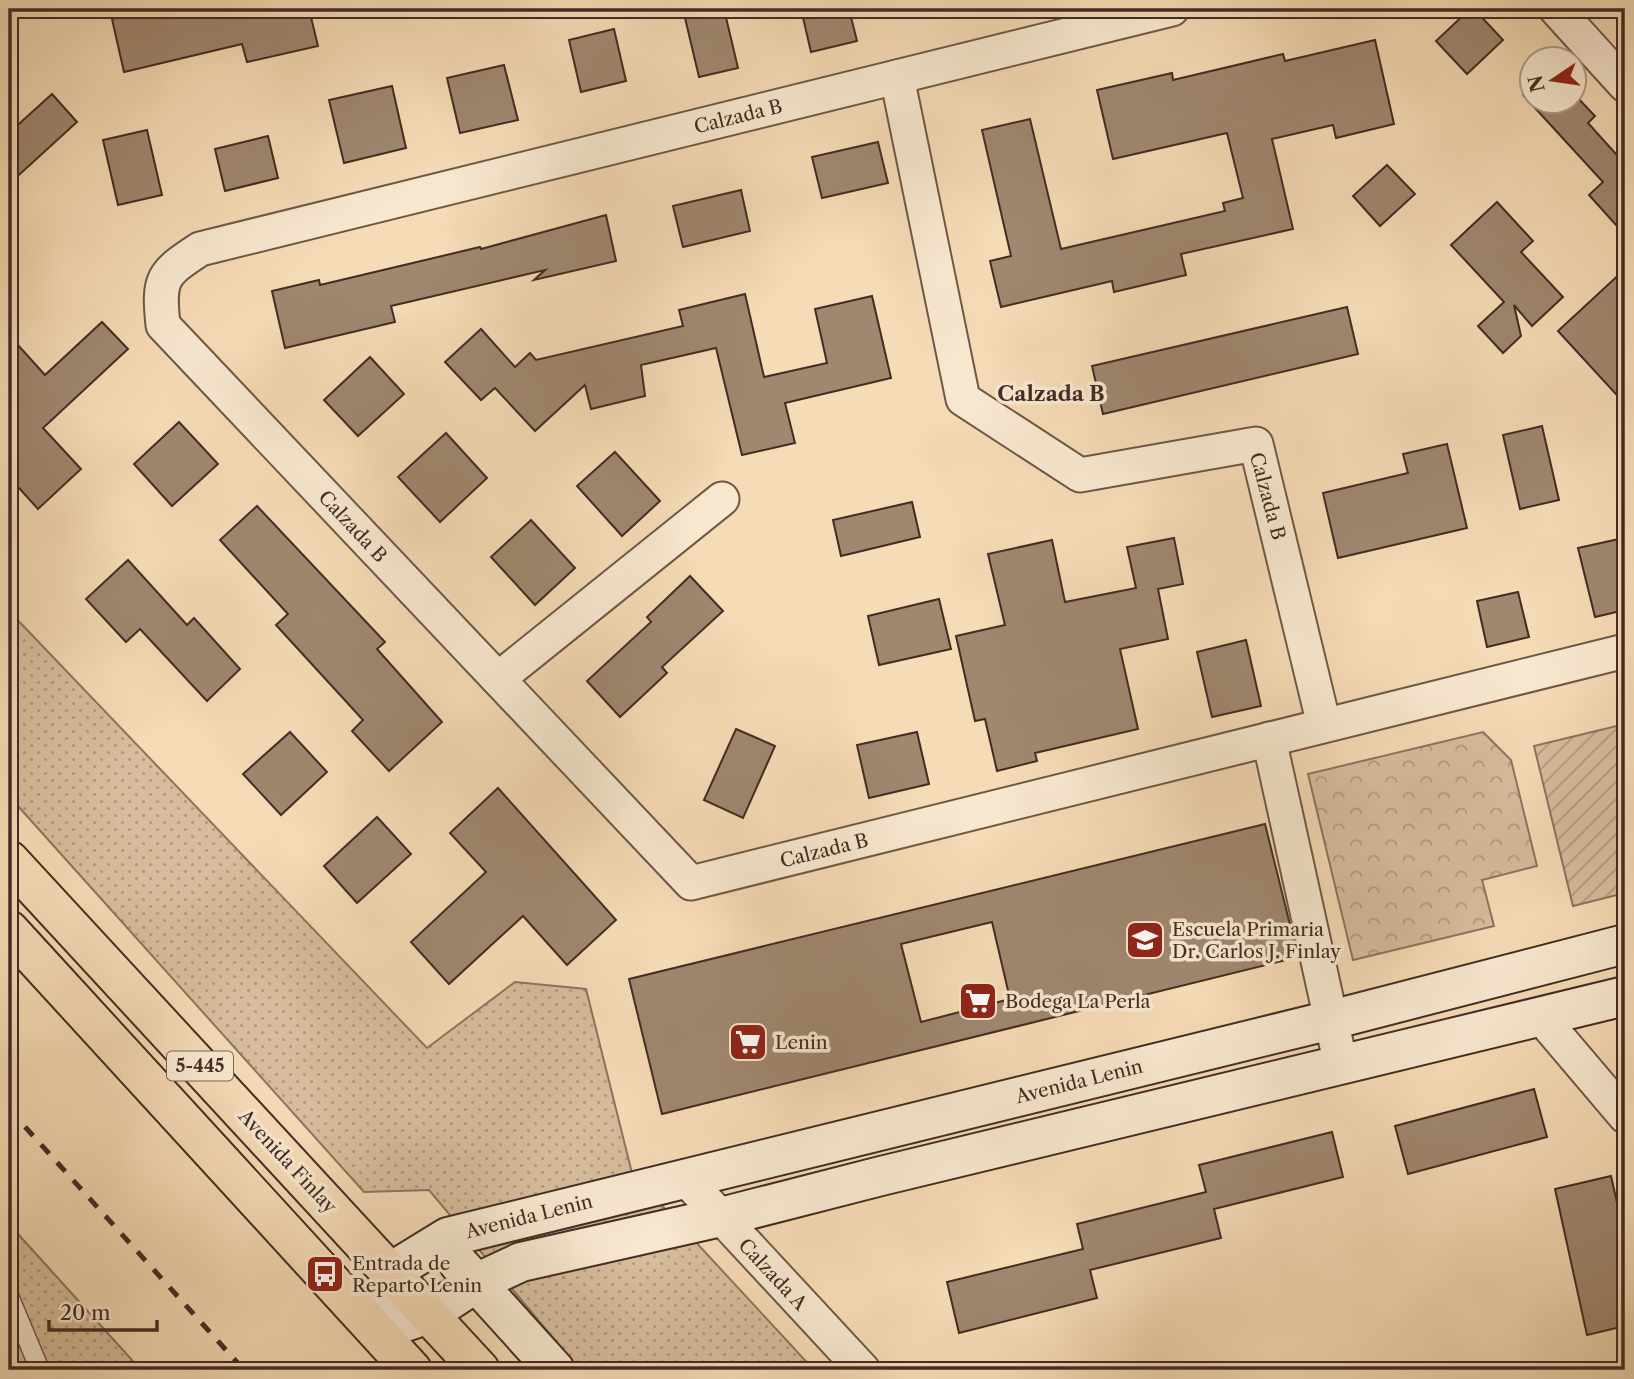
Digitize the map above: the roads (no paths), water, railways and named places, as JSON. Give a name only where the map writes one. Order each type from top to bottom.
[{"type":"highway","name":"Avenida Finlay","points":[[9,860],[480,1370]]},
{"type":"highway","name":"5-445","points":[[9,930],[412,1370]]},
{"type":"street","name":"Calzada B","points":[[1172,9],[200,248],[170,269],[160,296],[163,325],[691,883],[1625,650]]},
{"type":"street","points":[[1556,9],[1625,85]]},
{"type":"street","name":"Calzada B","points":[[897,77],[963,398],[1080,475],[1256,444],[1324,725]]},
{"type":"street","points":[[498,679],[722,499]]},
{"type":"street","points":[[1269,739],[1341,1065]]},
{"type":"street","name":"Avenida Lenin","points":[[391,1272],[448,1237],[1331,1020],[1625,944]]},
{"type":"street","points":[[378,1332],[429,1314],[477,1282],[521,1262],[721,1217],[1625,996]]},
{"type":"street","points":[[1541,1017],[1625,1116]]},
{"type":"street","name":"Calzada A","points":[[684,1177],[863,1370]]},
{"type":"street","points":[[438,1242],[555,1370]]},
{"type":"street","points":[[378,1332],[391,1272]]},
{"type":"lane","points":[[9,1296],[40,1370]]},
{"type":"railway","points":[[9,1109],[244,1370]]},
{"type":"place","name":"Escuela Primaria Dr. Carlos J. Finlay","points":[[1145,940]]},
{"type":"place","name":"Bodega La Perla","points":[[978,1001]]},
{"type":"place","name":"Lenin","points":[[748,1042]]},
{"type":"place","name":"Entrada de Reparto Lenin","points":[[325,1274]]},
{"type":"district","name":"Calzada B","points":[[1051,394]]}]
